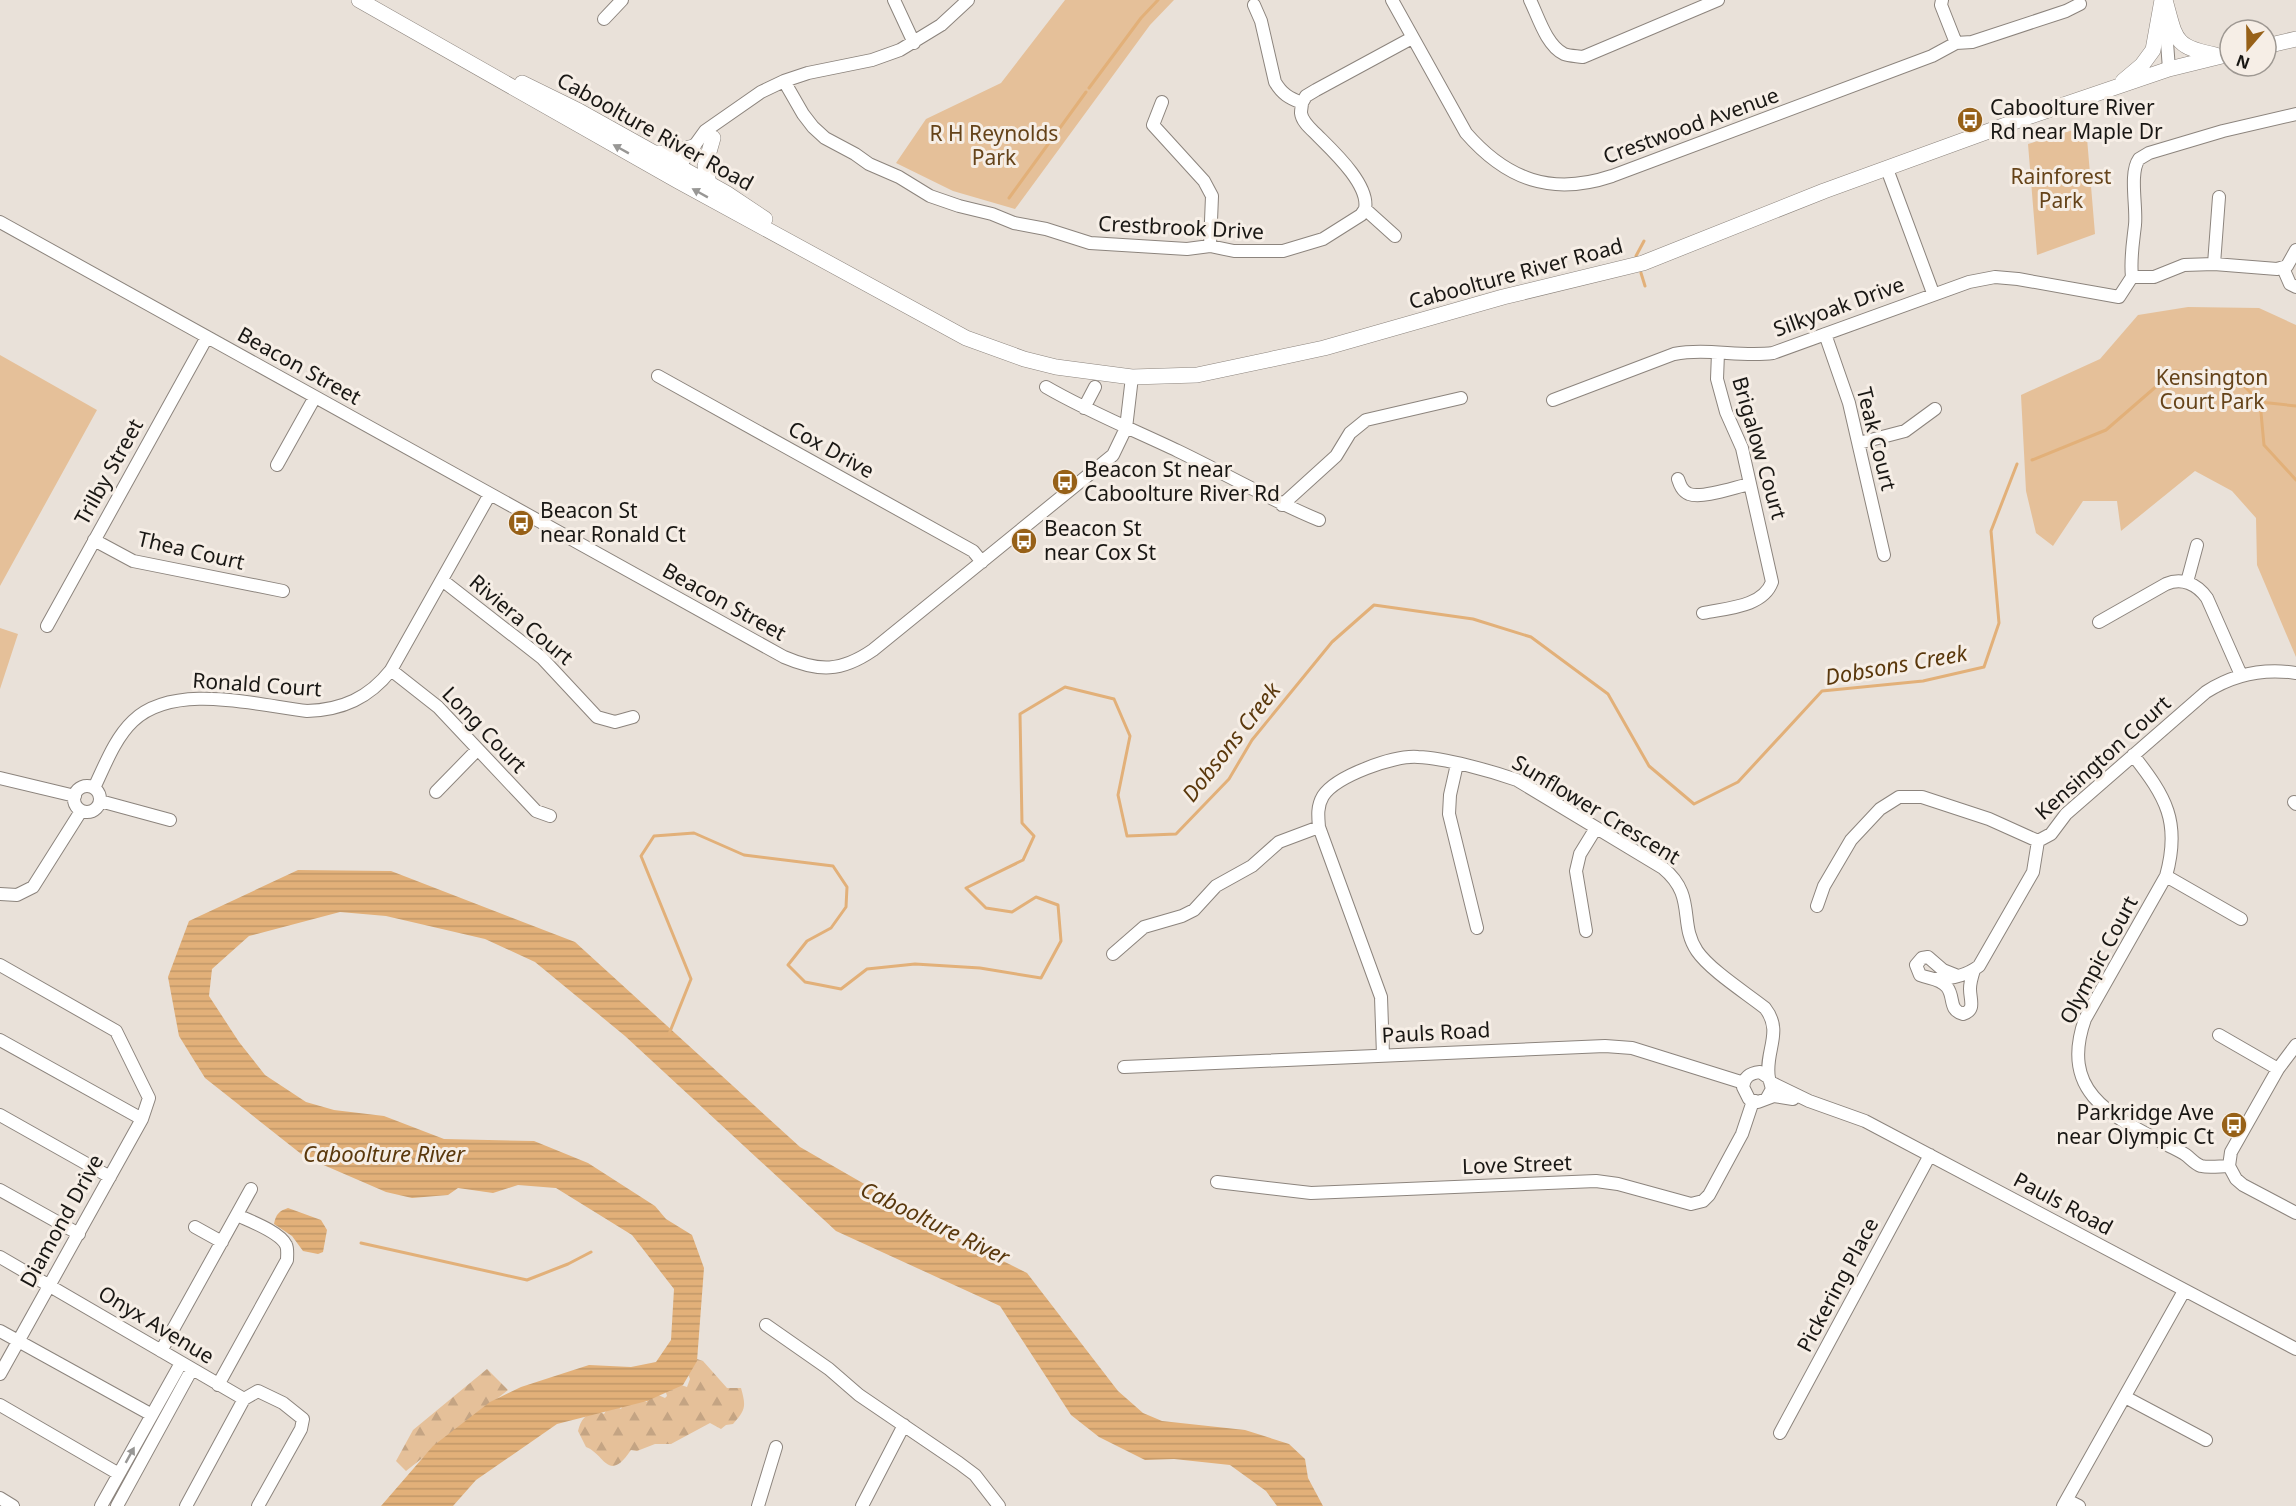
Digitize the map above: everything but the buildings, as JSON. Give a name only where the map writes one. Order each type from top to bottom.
[{"type":"main road","name":"Caboolture River Road","points":[[359,0],[472,62],[506,85],[679,174],[810,252],[966,338],[1024,359],[1056,367],[1132,377],[1197,375],[1324,348],[1503,297],[1642,263],[1887,169],[2119,85],[2169,69],[2218,57]]},
{"type":"main road","points":[[2164,0],[2175,34],[2181,44],[2202,52],[2218,54]]},
{"type":"main road","points":[[2119,85],[2142,64],[2153,50],[2164,0]]},
{"type":"main road","points":[[2278,43],[2296,39]]},
{"type":"main road","name":"Caboolture River Road","points":[[472,62],[560,101],[655,153],[679,174],[709,183],[810,252]]},
{"type":"main road","points":[[709,183],[705,172],[705,160],[713,138]]},
{"type":"main road","points":[[655,153],[672,153],[693,147]]},
{"type":"street","points":[[604,20],[622,0]]},
{"type":"street","points":[[894,0],[914,43]]},
{"type":"street","points":[[679,174],[705,130],[726,118],[749,99],[784,81],[808,73],[872,60],[914,43],[941,25],[968,0]]},
{"type":"street","name":"Crestwood Avenue","points":[[1392,0],[1466,133],[1480,149],[1511,172],[1532,180],[1571,185],[1595,182],[1612,176],[1932,56],[1956,43],[1972,42],[2066,12],[2080,4]]},
{"type":"street","points":[[1530,0],[1557,49],[1565,55],[1583,57],[1718,0]]},
{"type":"street","points":[[1941,0],[1956,43]]},
{"type":"street","points":[[2164,0],[2169,69]]},
{"type":"street","points":[[1254,5],[1261,21],[1275,82],[1287,97],[1302,103]]},
{"type":"street","points":[[1395,236],[1365,209],[1364,191],[1354,176],[1307,125],[1301,114],[1302,103],[1306,96],[1412,38]]},
{"type":"street","name":"Crestbrook Drive","points":[[784,81],[802,114],[825,138],[869,164],[899,177],[930,196],[992,214],[1014,224],[1046,229],[1090,243],[1187,249],[1210,246],[1234,251],[1283,251],[1323,239],[1361,215],[1365,209]]},
{"type":"street","points":[[1162,102],[1152,125],[1204,181],[1212,196],[1210,246]]},
{"type":"street","points":[[2296,114],[2223,131],[2149,153],[2139,159],[2135,164],[2134,172],[2135,224],[2131,240],[2132,277],[2154,277],[2176,267],[2214,264],[2283,268],[2290,263],[2296,250]]},
{"type":"street","points":[[679,174],[713,138],[726,118]]},
{"type":"street","points":[[1887,169],[1933,293]]},
{"type":"street","points":[[2214,264],[2220,197]]},
{"type":"street","name":"Beacon Street","points":[[0,222],[774,652],[805,666],[838,667],[857,661],[1113,455],[1126,428],[1132,377]]},
{"type":"street","points":[[2283,268],[2290,284],[2296,287]]},
{"type":"street","name":"Silkyoak Drive","points":[[1553,400],[1674,354],[1692,351],[1755,355],[1773,353],[1933,293],[1970,282],[1995,277],[2018,279],[2119,297],[2132,277]]},
{"type":"street","name":"Teak Court","points":[[1825,334],[1849,403],[1884,555]]},
{"type":"street","name":"Trilby Street","points":[[47,626],[207,338]]},
{"type":"street","name":"Brigalow Court","points":[[1703,613],[1756,600],[1764,596],[1772,582],[1772,572],[1742,448],[1726,412],[1717,380],[1718,353]]},
{"type":"street","name":"Cox Drive","points":[[658,376],[974,551],[982,562]]},
{"type":"street","points":[[1046,387],[1282,505],[1319,520]]},
{"type":"street","points":[[1084,408],[1095,387]]},
{"type":"street","points":[[277,465],[315,397]]},
{"type":"street","points":[[1282,505],[1336,456],[1350,433],[1366,420],[1461,398]]},
{"type":"street","points":[[1859,443],[1905,431],[1935,409]]},
{"type":"street","points":[[1678,479],[1682,489],[1688,494],[1700,495],[1750,484]]},
{"type":"street","name":"Ronald Court","points":[[94,788],[107,759],[126,729],[154,707],[177,699],[203,699],[322,711],[346,705],[367,695],[391,670],[490,494]]},
{"type":"street","name":"Thea Court","points":[[94,540],[133,561],[283,591]]},
{"type":"street","points":[[2187,582],[2197,545]]},
{"type":"street","name":"Riviera Court","points":[[442,580],[542,658],[597,717],[615,722],[633,717]]},
{"type":"street","points":[[2099,622],[2172,581],[2187,582],[2202,591],[2207,598],[2241,675]]},
{"type":"street","name":"Long Court","points":[[391,670],[438,707],[536,811],[550,816]]},
{"type":"street","name":"Kensington Court","points":[[1959,976],[1943,970],[1928,957],[1918,961],[1916,970],[1920,975],[1935,979],[1947,987],[1955,1011],[1963,1014],[1970,1011],[1970,992],[1974,970],[1983,960],[2033,872],[2038,841],[2052,834],[2066,814],[2206,692],[2241,675],[2268,670],[2296,673]]},
{"type":"street","points":[[436,792],[477,750]]},
{"type":"street","name":"Olympic Court","points":[[2133,755],[2165,800],[2171,818],[2173,835],[2171,857],[2166,876],[2085,1019],[2079,1037],[2078,1057],[2082,1076],[2089,1092],[2102,1107],[2118,1119],[2185,1154],[2202,1166],[2229,1166]]},
{"type":"street","name":"Sunflower Crescent","points":[[1383,1055],[1381,997],[1319,827],[1317,812],[1322,798],[1340,780],[1409,756],[1495,772],[1516,780],[1673,876],[1683,896],[1691,938],[1696,950],[1705,961],[1766,1008],[1772,1016],[1775,1025],[1768,1066],[1771,1080]]},
{"type":"street","points":[[1456,764],[1449,814],[1478,928]]},
{"type":"street","points":[[0,778],[75,796]]},
{"type":"street","points":[[82,787],[94,788],[100,795],[100,801],[94,810],[81,811],[75,804],[75,796],[82,787]]},
{"type":"street","points":[[1817,906],[1824,886],[1851,840],[1880,809],[1899,797],[1912,795],[1922,797],[1989,819],[2038,841]]},
{"type":"street","points":[[100,801],[170,820]]},
{"type":"street","points":[[0,894],[17,895],[33,887],[81,811]]},
{"type":"street","points":[[1113,954],[1144,927],[1182,916],[1194,910],[1216,886],[1252,866],[1279,842],[1319,827]]},
{"type":"street","points":[[1586,931],[1576,871],[1580,854],[1596,828]]},
{"type":"street","points":[[2166,876],[2241,919]]},
{"type":"street","points":[[0,964],[116,1031],[149,1098],[142,1119],[0,1040]]},
{"type":"street","points":[[1935,979],[1959,976],[1974,970]]},
{"type":"street","points":[[2219,1035],[2278,1069]]},
{"type":"street","points":[[1754,1072],[1760,1072],[1771,1080],[1771,1094],[1767,1098],[1753,1101],[1746,1095],[1744,1083],[1771,1045]]},
{"type":"street","points":[[2296,1045],[2278,1069],[2231,1152],[2229,1166],[2236,1179],[2243,1185],[2296,1213]]},
{"type":"street","name":"Pauls Road","points":[[1124,1067],[1605,1046],[1632,1048],[1744,1083]]},
{"type":"street","name":"Pauls Road","points":[[1771,1080],[1809,1101]]},
{"type":"street","name":"Pauls Road","points":[[1767,1098],[1774,1096],[1809,1101],[1865,1121],[2296,1349]]},
{"type":"street","name":"Love Street","points":[[1217,1182],[1311,1194],[1596,1181],[1618,1184],[1691,1204],[1703,1201],[1709,1195],[1742,1134],[1753,1101]]},
{"type":"street","points":[[0,1115],[110,1177]]},
{"type":"street","name":"Diamond Drive","points":[[0,1374],[142,1119]]},
{"type":"street","name":"Pickering Place","points":[[1780,1433],[1930,1155]]},
{"type":"street","points":[[161,1351],[250,1189]]},
{"type":"street","points":[[0,1190],[79,1234]]},
{"type":"street","points":[[218,1384],[287,1260],[286,1246],[280,1239],[237,1215]]},
{"type":"street","points":[[195,1227],[222,1242]]},
{"type":"street","name":"Onyx Avenue","points":[[0,1257],[244,1399]]},
{"type":"street","points":[[2079,1506],[2065,1503],[2184,1291]]},
{"type":"street","points":[[766,1325],[829,1369],[838,1379],[975,1475],[999,1506]]},
{"type":"street","points":[[0,1331],[152,1415]]},
{"type":"street","points":[[101,1506],[152,1415],[187,1366]]},
{"type":"street","points":[[117,1506],[187,1366]]},
{"type":"street","points":[[186,1506],[244,1399],[258,1391],[283,1404],[303,1419],[301,1429],[258,1506]]},
{"type":"street","points":[[2125,1397],[2206,1440]]},
{"type":"street","points":[[0,1405],[119,1474]]},
{"type":"street","points":[[862,1506],[904,1425]]},
{"type":"street","points":[[758,1506],[776,1447]]},
{"type":"street","points":[[0,1498],[14,1506]]},
{"type":"green space","name":"R H Reynolds Park","points":[[1065,0],[1174,0],[1150,25],[1015,209],[953,191],[896,163],[926,119],[1001,83]]},
{"type":"green space","name":"Rainforest Park","points":[[2086,126],[2095,234],[2037,255],[2028,144]]},
{"type":"green space","name":"Kensington Court Park","points":[[2188,307],[2259,308],[2296,325],[2296,657],[2257,565],[2256,518],[2232,491],[2195,471],[2121,531],[2117,501],[2083,501],[2053,546],[2036,533],[2026,491],[2021,395],[2100,359],[2138,315]]},
{"type":"green space","points":[[0,355],[97,410],[0,586]]},
{"type":"green space","points":[[0,628],[18,634],[0,689]]},
{"type":"green space","points":[[691,1357],[703,1361],[727,1388],[741,1388],[744,1408],[733,1424],[721,1429],[710,1423],[671,1444],[655,1444],[637,1451],[631,1450],[623,1460],[612,1466],[586,1447],[578,1431],[584,1418],[598,1411],[604,1414],[609,1406],[615,1405],[621,1409],[624,1403],[637,1399],[647,1402],[647,1397],[656,1394],[665,1398],[667,1396],[665,1389],[675,1383],[687,1387],[690,1379],[684,1365]]},
{"type":"green space","points":[[487,1369],[508,1390],[406,1471],[396,1461],[413,1430]]},
{"type":"water","name":"Caboolture River","points":[[298,870],[391,871],[575,942],[800,1147],[967,1243],[1027,1273],[1118,1391],[1143,1413],[1162,1421],[1245,1430],[1289,1444],[1305,1459],[1308,1478],[1323,1506],[1277,1506],[1266,1491],[1230,1465],[1174,1459],[1145,1460],[1099,1437],[1071,1415],[1000,1306],[836,1231],[625,1036],[535,962],[485,939],[386,916],[340,912],[249,936],[212,969],[209,996],[239,1042],[265,1075],[306,1102],[334,1110],[384,1116],[444,1139],[534,1141],[588,1163],[655,1206],[666,1219],[692,1235],[704,1268],[697,1361],[683,1385],[647,1401],[557,1424],[476,1480],[453,1506],[381,1506],[433,1446],[490,1402],[521,1387],[589,1365],[631,1367],[656,1362],[671,1340],[674,1289],[632,1235],[556,1188],[518,1185],[493,1193],[458,1188],[448,1195],[412,1198],[386,1192],[305,1157],[205,1078],[179,1036],[168,977],[189,921]]},
{"type":"water","points":[[288,1208],[321,1220],[327,1230],[323,1252],[318,1254],[303,1251],[292,1236],[274,1224],[278,1213]]},
{"type":"waterway","points":[[1089,88],[1141,18],[1158,0]]},
{"type":"waterway","points":[[1009,198],[1086,92]]},
{"type":"waterway","points":[[1636,256],[1644,241]]},
{"type":"waterway","points":[[1641,273],[1645,286]]},
{"type":"waterway","name":"Dobsons Creek","points":[[2032,460],[2106,430],[2174,371],[2233,375],[2260,402],[2296,406]]},
{"type":"waterway","points":[[2260,402],[2264,445],[2296,480]]},
{"type":"waterway","name":"Dobsons Creek","points":[[669,1034],[691,979],[641,856],[654,836],[694,833],[744,855],[833,866],[847,887],[846,907],[831,928],[807,941],[788,965],[805,982],[841,989],[867,969],[915,964],[980,968],[1041,978],[1061,941],[1058,905],[1036,897],[1012,912],[986,908],[966,888],[1023,860],[1034,836],[1022,823],[1020,714],[1065,687],[1114,699],[1130,736],[1118,795],[1127,836],[1176,834],[1229,779],[1252,740],[1332,642],[1374,605],[1473,619],[1531,637],[1608,694],[1649,766],[1694,804],[1738,782],[1822,691],[1923,681],[1984,667],[1999,623],[1991,531],[2017,464]]},
{"type":"waterway","points":[[361,1243],[527,1280],[591,1252]]},
{"type":"place","name":"Caboolture River Rd near Maple Dr","points":[[1970,120]]},
{"type":"place","name":"Beacon St near Caboolture River Rd","points":[[1065,482]]},
{"type":"place","name":"Beacon St near Ronald Ct","points":[[521,523]]},
{"type":"place","name":"Beacon St near Cox St","points":[[1024,541]]},
{"type":"place","name":"Parkridge Ave near Olympic Ct","points":[[2234,1125]]}]
